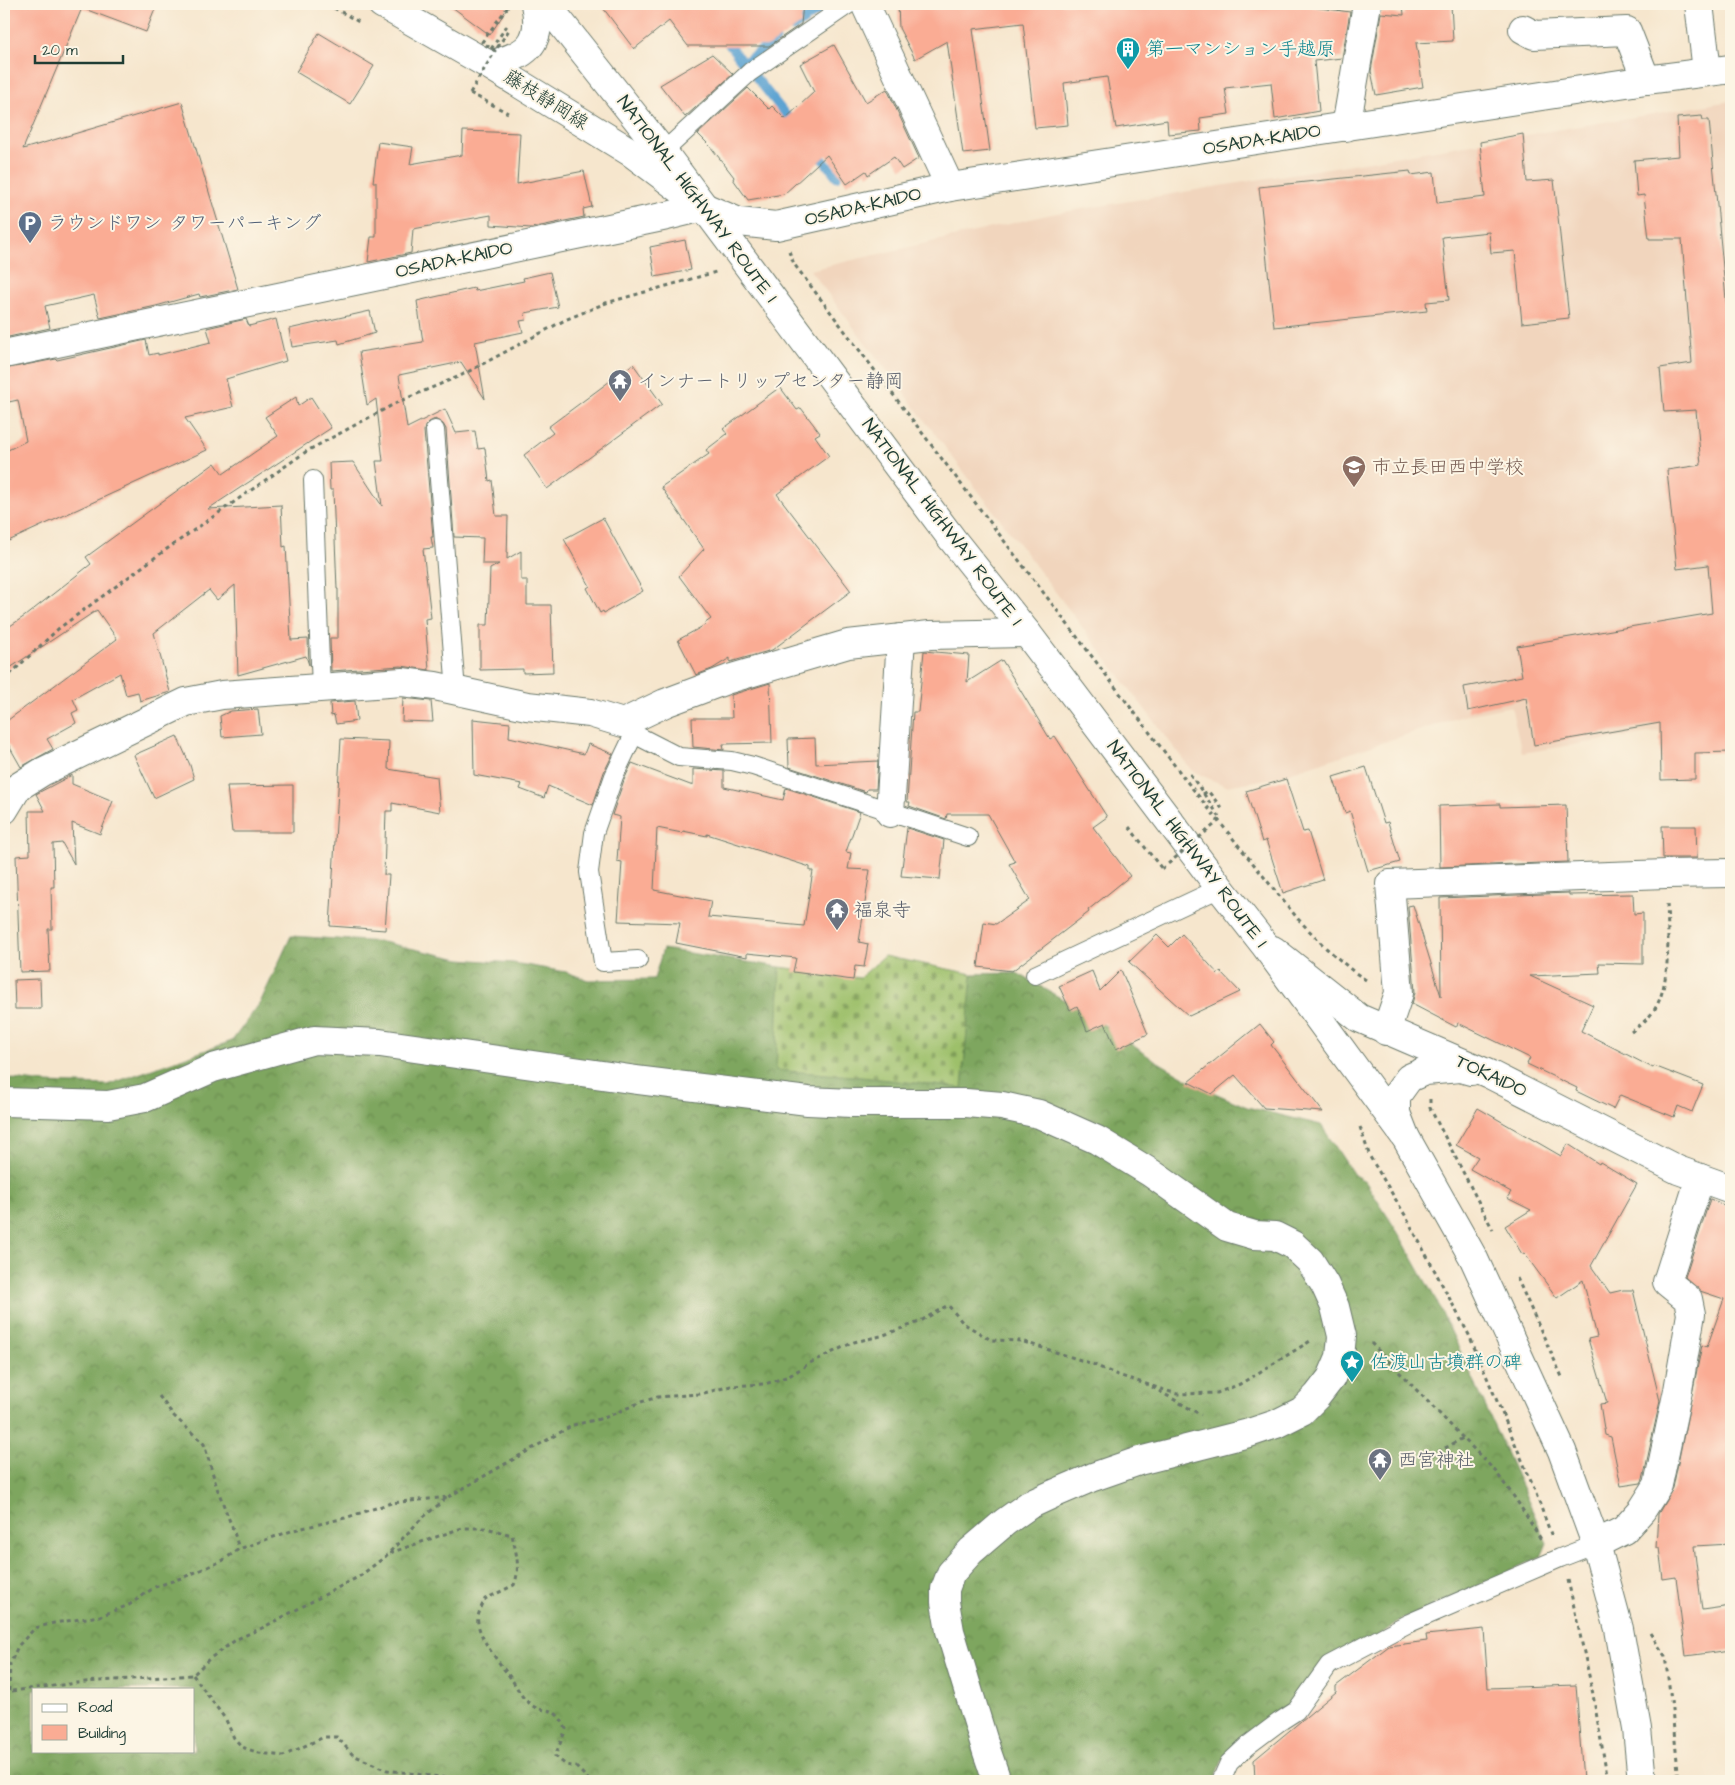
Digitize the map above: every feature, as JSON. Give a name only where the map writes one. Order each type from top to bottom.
[{"type":"main road","name":"藤枝静岡線","points":[[382,4],[492,55],[632,153],[704,207]]},
{"type":"main road","points":[[492,55],[514,58],[526,50],[534,37],[538,20],[535,4]]},
{"type":"main road","name":"NATIONAL HIGHWAY ROUTE 1","points":[[546,4],[663,152],[952,539],[1027,633],[1264,944],[1406,1138],[1478,1267],[1562,1451],[1596,1544],[1619,1629],[1637,1729],[1642,1781]]},
{"type":"main road","points":[[865,4],[950,187]]},
{"type":"main road","points":[[1346,127],[1367,4]]},
{"type":"main road","points":[[1699,4],[1719,70]]},
{"type":"main road","points":[[1523,29],[1534,35],[1627,31],[1646,80]]},
{"type":"main road","name":"OSADA-KAIDO","points":[[4,354],[704,207],[739,222],[776,226],[950,187],[1719,70]]},
{"type":"main road","points":[[4,810],[11,777],[42,772],[186,702],[222,695],[402,682],[527,706],[590,713],[628,728],[665,702],[729,679],[848,644],[930,635],[1027,633]]},
{"type":"main road","points":[[890,812],[901,638]]},
{"type":"main road","points":[[1386,1031],[1399,993],[1390,884],[1731,873]]},
{"type":"main road","name":"TOKAIDO","points":[[1264,944],[1359,1018],[1489,1074],[1678,1170],[1731,1189]]},
{"type":"main road","points":[[4,1102],[108,1105],[145,1098],[213,1068],[314,1040],[380,1042],[637,1080],[808,1101],[966,1103],[1002,1106],[1039,1114],[1097,1140],[1151,1172],[1226,1227],[1254,1235],[1275,1236],[1293,1245],[1310,1261],[1325,1285],[1335,1307],[1342,1336],[1340,1357],[1331,1378],[1302,1411],[1276,1424],[1239,1436],[1139,1461],[1051,1494],[1029,1505],[1005,1522],[971,1551],[951,1573],[945,1589],[945,1602],[950,1632],[997,1781]]},
{"type":"main road","points":[[1406,1138],[1396,1113],[1396,1096],[1409,1078],[1425,1071],[1460,1068],[1489,1074]]},
{"type":"main road","points":[[1596,1544],[1624,1530],[1642,1510],[1658,1485],[1678,1390],[1691,1314],[1688,1299],[1667,1282],[1700,1178]]},
{"type":"lane","points":[[663,152],[750,72],[849,4]]},
{"type":"lane","points":[[435,430],[456,691]]},
{"type":"lane","points":[[313,480],[321,689]]},
{"type":"lane","points":[[638,960],[603,962],[589,872],[594,833],[628,728],[680,758],[732,761],[753,766],[968,837]]},
{"type":"lane","points":[[1035,975],[1220,888]]},
{"type":"lane","points":[[1221,1781],[1230,1763],[1248,1746],[1296,1711],[1329,1665],[1407,1624],[1596,1544]]},
{"type":"path","points":[[492,55],[482,42],[510,4]]},
{"type":"path","points":[[492,55],[509,30],[506,27],[470,93],[510,114]]},
{"type":"path","points":[[788,246],[794,264],[1182,775],[1298,919],[1326,948],[1354,972],[1397,1000]]},
{"type":"path","points":[[4,680],[58,629],[156,556],[307,451],[398,402],[462,375],[565,320],[606,303],[719,271]]},
{"type":"path","points":[[1129,827],[1162,869],[1221,819],[1190,774]]},
{"type":"path","points":[[1203,794],[1208,791],[1224,810]]},
{"type":"path","points":[[1631,1032],[1645,1021],[1656,1006],[1662,990],[1667,956],[1666,874]]},
{"type":"path","points":[[1370,1157],[1405,1215],[1468,1335],[1534,1486],[1558,1559],[1571,1589],[1592,1689],[1608,1781]]},
{"type":"path","points":[[34,1688],[85,1682],[193,1675],[209,1659],[236,1639],[262,1628],[360,1576],[390,1553],[421,1519],[448,1497],[573,1425],[604,1418],[641,1402],[658,1397],[700,1394],[731,1386],[765,1384],[789,1376],[854,1342],[881,1336],[919,1322],[948,1305],[963,1323],[991,1340],[1021,1341],[1177,1394],[1217,1393],[1240,1384],[1315,1339],[1342,1336]]},
{"type":"path","points":[[1368,1340],[1496,1472],[1517,1501],[1535,1532],[1558,1559]]},
{"type":"path","points":[[1146,1384],[1239,1436]]},
{"type":"path","points":[[159,1396],[174,1416],[204,1444],[217,1488],[239,1549]]},
{"type":"path","points":[[1431,1456],[1463,1438]]},
{"type":"path","points":[[9,1691],[10,1664],[18,1646],[35,1628],[100,1616],[129,1605],[154,1587],[222,1561],[239,1549],[294,1530],[345,1518],[391,1503],[448,1497]]},
{"type":"path","points":[[390,1553],[462,1528],[486,1528],[512,1535],[518,1559],[518,1575],[514,1585],[485,1599],[478,1617],[480,1630],[503,1668],[528,1703],[541,1709],[553,1711],[561,1718],[566,1729],[555,1756],[566,1765],[576,1767],[590,1781]]},
{"type":"path","points":[[193,1675],[226,1720],[238,1743],[242,1747],[259,1753],[283,1756],[324,1737],[337,1737],[353,1755],[387,1770],[454,1779],[524,1778],[531,1781]]},
{"type":"path","points":[[4,1692],[32,1688]]},
{"type":"shaded area","name":"市立長田西中学校","points":[[1731,101],[1731,720],[1522,753],[1511,706],[1466,715],[1274,778],[1226,786],[1192,771],[810,270],[1052,214]]},
{"type":"green space","points":[[291,936],[382,942],[460,959],[513,963],[566,972],[588,980],[654,979],[663,949],[780,967],[776,1070],[962,1088],[972,974],[1017,973],[1087,1013],[1148,1056],[1201,1087],[1247,1107],[1321,1125],[1354,1175],[1365,1181],[1400,1236],[1436,1300],[1547,1543],[1541,1557],[1397,1622],[1294,1701],[1240,1738],[1222,1761],[1215,1781],[4,1781],[4,1078],[45,1083],[107,1085],[232,1041],[260,1003]]},
{"type":"green space","points":[[884,956],[972,974],[962,1088],[776,1070],[780,967],[860,978]]},
{"type":"building","points":[[4,4],[157,4],[146,32],[82,8],[23,149],[182,102],[238,289],[200,297],[199,294],[156,306],[100,318],[94,295],[45,306],[50,328],[4,338]]},
{"type":"building","points":[[448,4],[510,4],[490,35]]},
{"type":"building","points":[[600,4],[803,4],[801,24],[769,46],[688,46],[669,21],[634,49]]},
{"type":"building","points":[[898,4],[1289,4],[1350,12],[1342,58],[1314,61],[1319,111],[1275,119],[1271,83],[1225,88],[1229,114],[1200,118],[1201,131],[1168,134],[1167,120],[1116,128],[1107,77],[1064,83],[1068,125],[1035,128],[1023,23],[973,29],[990,151],[963,154],[947,41],[915,59],[899,28]]},
{"type":"building","points":[[1403,4],[1451,4],[1453,41],[1416,43],[1423,87],[1376,95],[1371,71],[1381,13],[1404,15]]},
{"type":"building","points":[[319,33],[374,66],[350,104],[296,72]]},
{"type":"building","points":[[834,45],[866,102],[887,89],[919,158],[902,169],[894,157],[868,175],[866,171],[847,184],[827,155],[784,194],[748,200],[733,179],[734,177],[698,134],[748,88],[769,109],[772,106],[785,119],[814,92],[800,64]]},
{"type":"building","points":[[712,54],[733,74],[685,117],[660,85]]},
{"type":"building","points":[[1702,116],[1703,120],[1709,120],[1731,352],[1731,752],[1695,753],[1695,779],[1661,780],[1660,723],[1534,745],[1526,698],[1468,711],[1464,687],[1522,676],[1517,646],[1712,613],[1708,565],[1677,569],[1667,470],[1701,465],[1696,410],[1664,412],[1660,368],[1692,363],[1682,239],[1649,239],[1644,195],[1637,196],[1634,160],[1679,156],[1677,118]]},
{"type":"building","points":[[463,131],[520,133],[517,184],[584,171],[592,207],[583,209],[584,217],[531,228],[491,225],[491,215],[413,229],[411,253],[368,262],[371,237],[376,237],[376,182],[373,182],[378,142],[413,147],[410,164],[462,155]]},
{"type":"building","points":[[1523,134],[1527,182],[1554,180],[1569,318],[1522,323],[1515,251],[1491,253],[1489,232],[1442,237],[1449,300],[1426,302],[1427,311],[1274,327],[1259,187],[1410,171],[1411,175],[1434,172],[1437,203],[1485,197],[1480,142]]},
{"type":"building","points":[[685,240],[691,270],[655,277],[650,247]]},
{"type":"building","points":[[550,272],[558,307],[525,313],[526,320],[520,321],[523,332],[475,342],[485,399],[461,362],[399,375],[407,428],[445,409],[456,433],[475,431],[478,449],[485,448],[489,481],[492,480],[496,516],[508,516],[507,559],[521,551],[521,580],[527,580],[527,605],[551,605],[553,672],[523,673],[523,669],[480,670],[480,625],[488,625],[490,569],[499,564],[482,564],[483,538],[454,537],[446,429],[443,424],[435,419],[425,426],[424,431],[433,537],[431,537],[433,548],[423,549],[431,618],[425,619],[429,670],[401,666],[331,671],[330,638],[338,638],[338,589],[333,490],[330,490],[329,463],[353,462],[382,506],[376,461],[383,461],[376,399],[367,405],[359,352],[423,342],[417,301],[474,288],[475,291],[524,281],[523,278]]},
{"type":"building","points":[[370,311],[375,333],[339,344],[338,340],[292,347],[289,329]]},
{"type":"building","points":[[246,319],[249,326],[276,319],[286,361],[226,379],[233,407],[185,418],[207,450],[4,543],[4,452],[26,441],[18,400],[4,403],[4,369],[57,360],[146,340],[149,355],[158,353],[158,355],[211,342],[207,328]]},
{"type":"building","points":[[633,364],[662,404],[547,489],[524,455],[553,433],[548,427]]},
{"type":"building","points":[[780,387],[797,410],[801,408],[820,433],[815,436],[829,456],[777,494],[851,591],[772,650],[730,662],[730,658],[712,669],[696,675],[678,640],[705,625],[711,619],[679,576],[704,549],[661,487],[709,454],[706,450],[727,434],[723,429]]},
{"type":"building","points":[[296,397],[298,406],[311,397],[331,428],[208,509],[281,505],[283,547],[286,546],[291,640],[308,639],[309,665],[306,656],[238,675],[235,585],[217,600],[209,590],[154,633],[170,692],[140,701],[138,692],[126,695],[120,673],[73,699],[78,710],[72,713],[76,723],[47,739],[53,749],[21,767],[4,737],[4,723],[117,639],[97,610],[4,672],[4,630],[25,616],[91,564],[86,557],[215,463],[223,474],[278,436],[265,417]]},
{"type":"building","points":[[603,518],[643,591],[604,613],[603,611],[600,613],[587,588],[590,586],[564,539]]},
{"type":"building","points":[[924,651],[969,655],[967,682],[1002,660],[1050,739],[1055,736],[1107,817],[1093,827],[1130,876],[1088,910],[1089,912],[1012,971],[978,967],[984,922],[996,924],[1030,900],[1009,864],[1015,862],[988,814],[947,814],[946,819],[909,806],[910,802],[907,802],[913,712],[918,712]]},
{"type":"building","points":[[770,683],[772,743],[723,744],[724,750],[693,747],[692,718],[732,718],[731,695]]},
{"type":"building","points":[[403,698],[431,701],[433,722],[402,721]]},
{"type":"building","points":[[355,701],[357,721],[336,724],[334,715],[331,716],[330,703]]},
{"type":"building","points":[[258,709],[261,734],[222,737],[220,716],[231,711]]},
{"type":"building","points":[[473,719],[510,723],[509,737],[584,754],[588,744],[613,754],[604,772],[593,805],[548,786],[544,798],[520,789],[522,784],[474,775]]},
{"type":"building","points":[[177,736],[194,779],[154,798],[134,755]]},
{"type":"building","points":[[815,738],[816,764],[878,761],[876,789],[867,789],[866,792],[789,767],[788,739]]},
{"type":"building","points":[[341,739],[389,741],[388,769],[437,777],[440,812],[392,803],[392,811],[386,811],[384,875],[389,875],[385,930],[330,926]]},
{"type":"building","points":[[632,763],[693,786],[693,769],[724,771],[724,787],[783,800],[786,788],[860,812],[846,852],[851,853],[848,869],[870,870],[859,942],[868,944],[864,967],[855,966],[853,980],[793,972],[796,958],[747,953],[747,957],[676,943],[680,923],[618,921],[622,862],[617,861],[620,817],[612,815]],"holes":[[[657,828],[682,833],[683,831],[707,836],[707,834],[810,867],[810,871],[813,871],[804,926],[708,917],[711,901],[654,890]]]},
{"type":"building","points":[[1366,767],[1384,823],[1388,822],[1400,862],[1368,871],[1350,811],[1345,813],[1333,777]]},
{"type":"building","points":[[72,775],[72,784],[113,801],[100,834],[72,823],[74,864],[62,843],[53,844],[54,887],[51,887],[52,929],[48,929],[50,971],[20,972],[16,856],[30,855],[29,811],[45,811],[36,794]]},
{"type":"building","points":[[1286,779],[1303,832],[1308,831],[1323,880],[1283,893],[1266,840],[1262,842],[1246,791]]},
{"type":"building","points":[[293,785],[293,832],[232,832],[227,786]]},
{"type":"building","points":[[1500,804],[1500,807],[1566,805],[1568,862],[1440,867],[1439,806]]},
{"type":"building","points":[[1662,826],[1696,826],[1697,858],[1663,858]]},
{"type":"building","points":[[907,828],[944,840],[940,879],[901,876]]},
{"type":"building","points":[[1569,893],[1569,895],[1633,894],[1634,914],[1643,913],[1643,964],[1599,963],[1600,973],[1530,976],[1593,1005],[1581,1031],[1653,1068],[1654,1066],[1703,1085],[1692,1112],[1678,1106],[1674,1117],[1620,1095],[1613,1109],[1576,1091],[1577,1088],[1527,1064],[1530,1058],[1458,1023],[1456,1027],[1412,1004],[1415,992],[1408,906],[1413,905],[1441,996],[1440,898]]},
{"type":"building","points":[[1182,934],[1218,974],[1220,971],[1240,992],[1189,1016],[1129,962],[1157,935],[1169,947]]},
{"type":"building","points":[[1121,970],[1148,1034],[1116,1049],[1105,1023],[1087,1031],[1077,1006],[1070,1010],[1059,986],[1092,971],[1100,991]]},
{"type":"building","points":[[40,979],[41,1009],[15,1009],[14,980]]},
{"type":"building","points":[[1260,1024],[1274,1042],[1271,1045],[1323,1112],[1264,1108],[1235,1075],[1212,1094],[1188,1082]]},
{"type":"building","points":[[1478,1108],[1561,1156],[1568,1144],[1599,1164],[1600,1162],[1637,1184],[1591,1266],[1610,1293],[1633,1290],[1660,1401],[1641,1483],[1621,1486],[1611,1437],[1605,1435],[1600,1404],[1607,1403],[1588,1339],[1597,1337],[1583,1280],[1557,1298],[1524,1253],[1522,1254],[1505,1226],[1531,1210],[1507,1198],[1511,1192],[1470,1169],[1478,1157],[1456,1145]]},
{"type":"building","points":[[1710,1199],[1731,1208],[1731,1544],[1694,1546],[1702,1610],[1731,1606],[1731,1650],[1686,1656],[1676,1577],[1663,1579],[1659,1548],[1656,1548],[1658,1514],[1673,1488],[1702,1345],[1707,1347],[1724,1299],[1700,1291],[1685,1277]]},
{"type":"building","points":[[1484,1629],[1488,1688],[1576,1685],[1583,1781],[1255,1781],[1254,1760],[1336,1692],[1336,1686],[1389,1646],[1427,1641],[1426,1635]]},
{"type":"waterway","points":[[793,28],[828,4]]},
{"type":"waterway","points":[[724,38],[743,63],[776,40]]},
{"type":"waterway","points":[[754,75],[794,125]]},
{"type":"waterway","points":[[815,150],[837,177]]},
{"type":"place","name":"第一マンション手越原","points":[[1128,70]]},
{"type":"place","name":"ラウンドワン タワーパーキング","points":[[30,244]]},
{"type":"place","name":"インナートリップセンター静岡","points":[[620,402]]},
{"type":"place","name":"市立長田西中学校","points":[[1354,488]]},
{"type":"place","name":"福泉寺","points":[[837,931]]},
{"type":"place","name":"佐渡山古墳群の碑","points":[[1352,1383]]},
{"type":"place","name":"西宮神社","points":[[1380,1481]]}]
